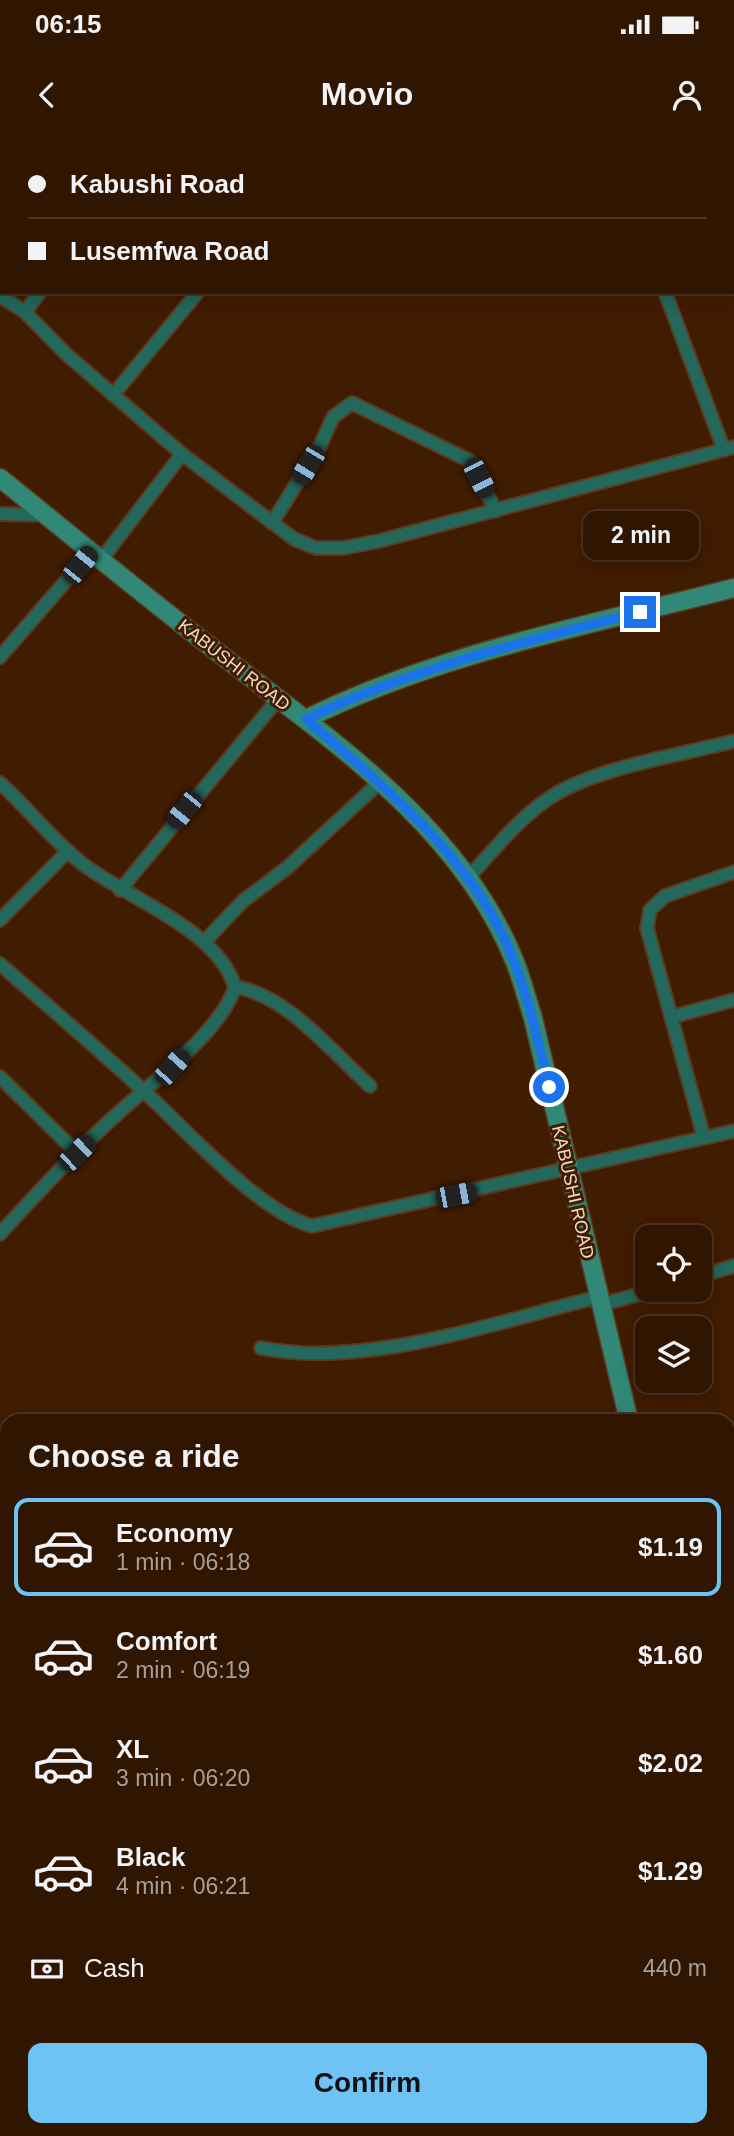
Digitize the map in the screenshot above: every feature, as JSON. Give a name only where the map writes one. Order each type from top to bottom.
[{"type":"main road","name":"KABUSHI ROAD","points":[[0,478],[306,719],[380,782],[423,822],[486,907],[515,961],[533,1018],[627,1414]]},
{"type":"main road","points":[[306,719],[355,695],[451,662],[734,588]]},
{"type":"street","points":[[25,312],[38,294]]},
{"type":"street","points":[[113,395],[196,294]]},
{"type":"street","points":[[0,296],[25,312],[113,395],[182,454],[293,539],[316,548],[344,548],[729,449],[666,294]]},
{"type":"street","points":[[272,523],[320,446],[333,417],[352,403],[470,461],[496,511]]},
{"type":"street","points":[[0,656],[96,556],[182,454]]},
{"type":"street","points":[[0,514],[46,515]]},
{"type":"street","points":[[120,890],[278,699]]},
{"type":"street","points":[[467,879],[520,823],[548,799],[569,788],[611,773],[734,741]]},
{"type":"street","points":[[205,941],[243,901],[288,867],[380,782]]},
{"type":"street","points":[[0,783],[68,851],[120,890],[205,941],[223,962],[235,987],[229,1004],[172,1067],[77,1153],[0,1234]]},
{"type":"street","points":[[0,920],[68,851]]},
{"type":"street","points":[[704,1139],[647,928],[650,910],[665,896],[734,872]]},
{"type":"street","points":[[0,964],[144,1091],[233,1176],[296,1222],[312,1226],[734,1131]]},
{"type":"street","points":[[235,987],[254,990],[278,1002],[370,1086]]},
{"type":"street","points":[[671,1017],[734,1000]]},
{"type":"street","points":[[0,1077],[77,1153]]},
{"type":"street","points":[[712,1272],[734,1266]]},
{"type":"street","points":[[261,1348],[292,1354],[425,1342],[635,1294]]},
{"type":"route","points":[[549,1087],[533,1018],[515,961],[486,907],[423,822],[306,719],[355,695],[451,662],[640,612]]}]
